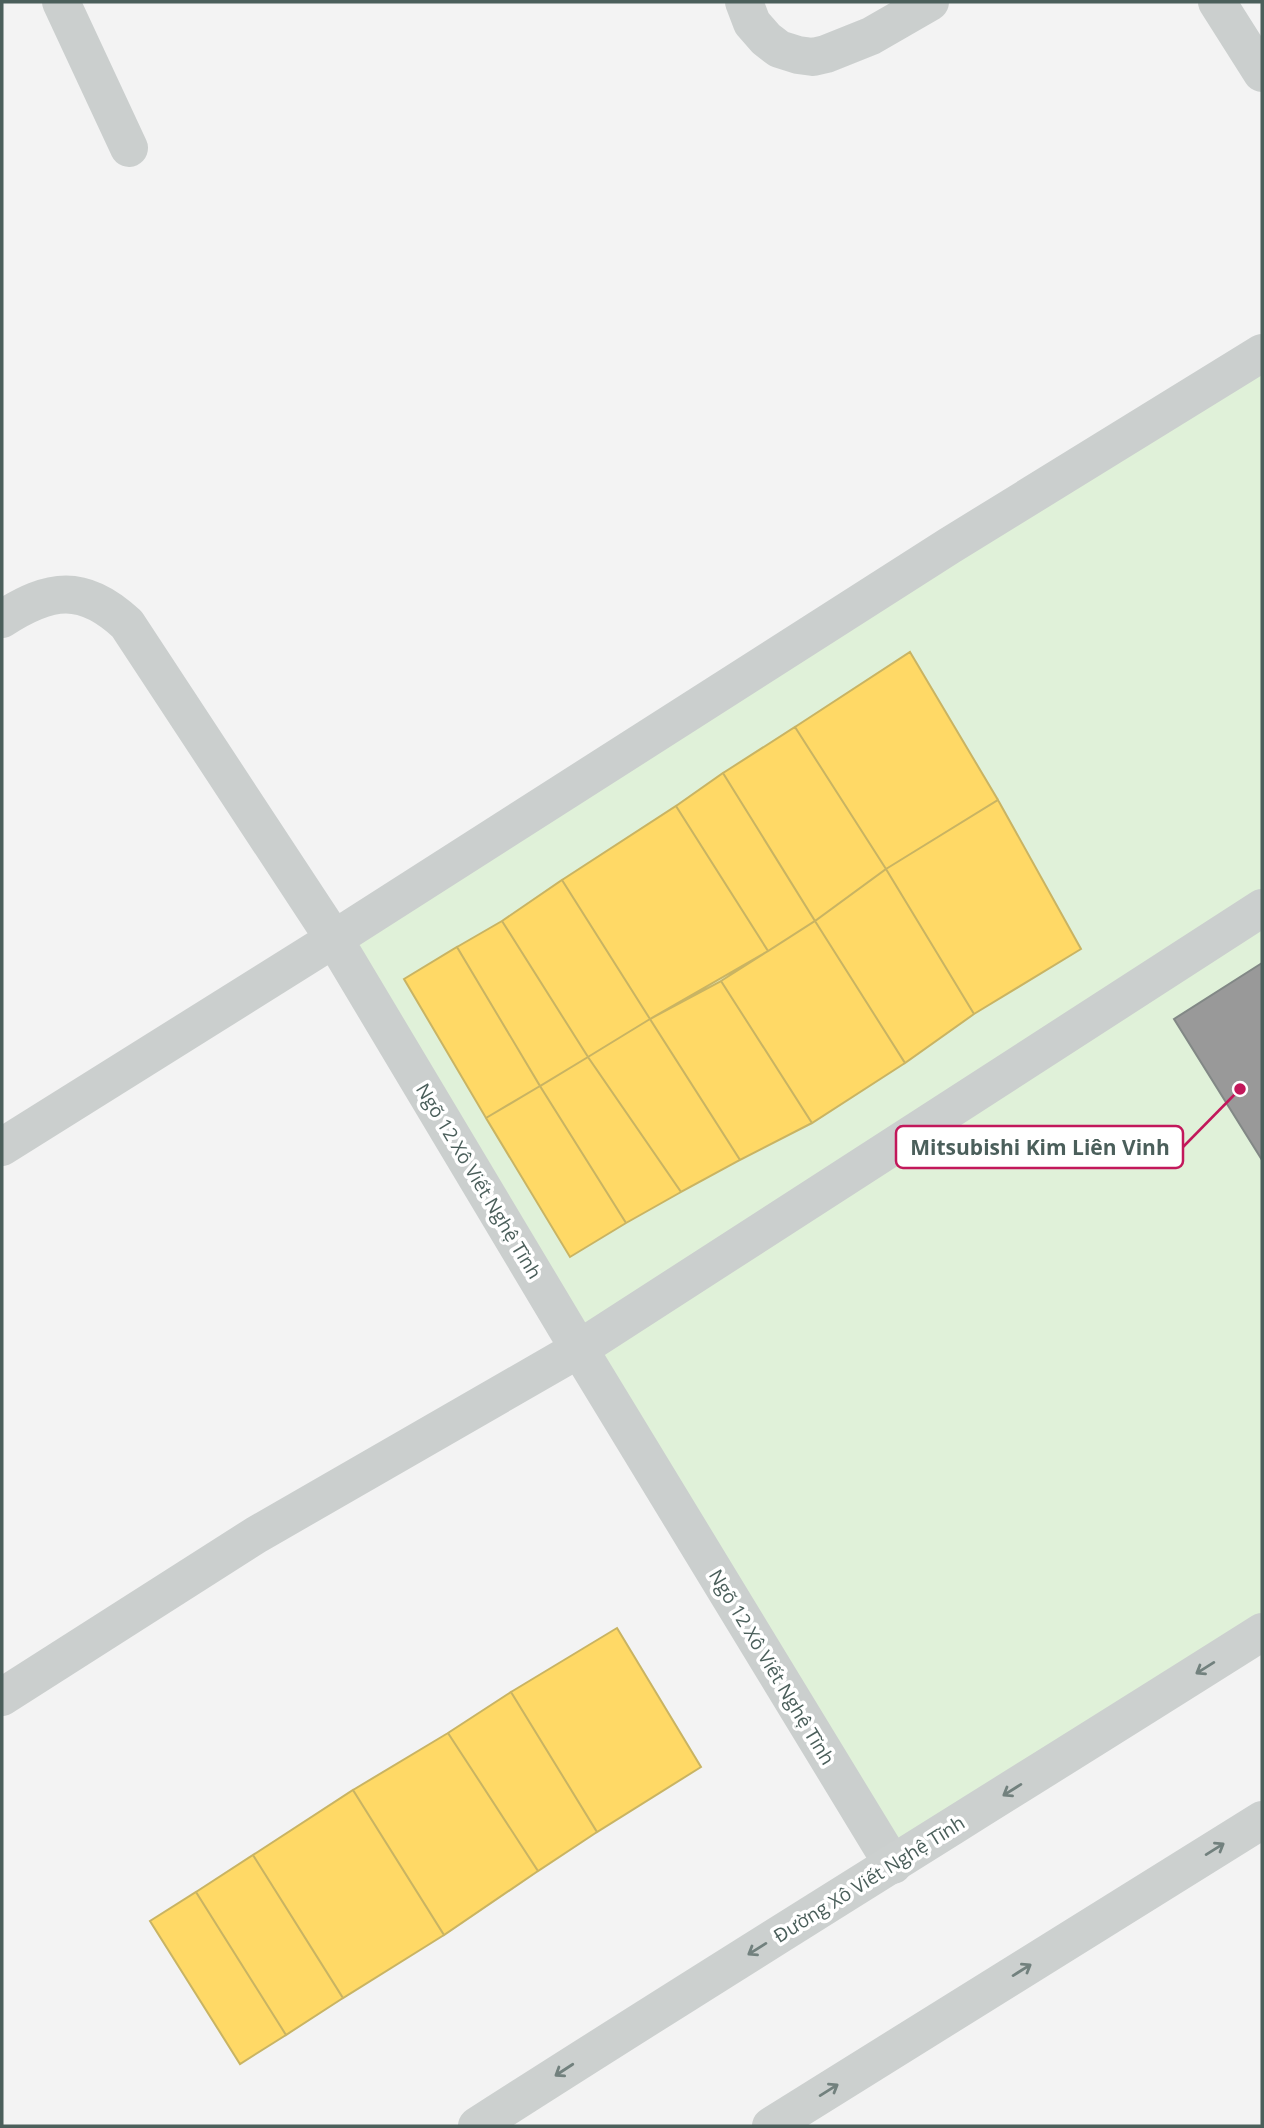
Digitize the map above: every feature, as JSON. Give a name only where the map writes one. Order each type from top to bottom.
[{"type":"main road","name":"Đường Xô Viết Nghệ Tĩnh","points":[[477,2126],[1262,1632]]},
{"type":"main road","points":[[771,2126],[1262,1820]]},
{"type":"street","points":[[61,2],[129,148]]},
{"type":"street","points":[[748,13],[766,39],[779,48],[797,55],[813,57],[871,36],[930,2]]},
{"type":"street","points":[[1217,2],[1262,73]]},
{"type":"street","points":[[2,1147],[949,547],[1262,353]]},
{"type":"street","name":"Ngõ 12 Xô Viết Nghệ Tĩnh","points":[[2,619],[45,597],[68,594],[91,599],[110,608],[127,624],[334,939],[892,1865]]},
{"type":"street","points":[[2,1697],[256,1535],[579,1349],[1262,908]]},
{"type":"green space","points":[[1262,354],[1262,1633],[893,1865],[334,939]]},
{"type":"building: Nhà ở","points":[[910,652],[998,800],[886,869],[795,727]]},
{"type":"building: Nhà ở","points":[[795,727],[886,869],[815,921],[723,773]]},
{"type":"building: Nhà ở","points":[[723,773],[815,921],[768,951],[676,806]]},
{"type":"building: Nhà ở","points":[[998,800],[1081,949],[974,1014],[886,869]]},
{"type":"building: Nhà ở","points":[[676,806],[768,951],[650,1019],[562,880]]},
{"type":"building: Nhà ở","points":[[886,869],[974,1014],[905,1063],[815,921]]},
{"type":"building: Nhà ở","points":[[562,880],[650,1019],[588,1057],[502,921]]},
{"type":"building: Nhà ở","points":[[502,921],[588,1057],[540,1086],[457,947]]},
{"type":"building: Nhà ở","points":[[815,921],[905,1063],[812,1123],[721,981]]},
{"type":"building: Nhà ở","points":[[457,947],[540,1086],[486,1118],[404,979]]},
{"type":"building: Nhà ở","points":[[721,981],[812,1123],[740,1160],[650,1019]]},
{"type":"building: Nhà ở","points":[[650,1019],[740,1160],[681,1192],[588,1057]]},
{"type":"building: Nhà ở","points":[[588,1057],[681,1192],[626,1223],[540,1086]]},
{"type":"building: Nhà ở","points":[[540,1086],[626,1223],[570,1257],[486,1118]]},
{"type":"building: Nhà ở","points":[[617,1628],[701,1767],[597,1832],[511,1692]]},
{"type":"building: Nhà ở","points":[[511,1692],[597,1832],[538,1871],[448,1733]]},
{"type":"building: Nhà ở","points":[[448,1733],[538,1871],[444,1935],[353,1790]]},
{"type":"building: Nhà ở","points":[[353,1790],[444,1935],[343,1998],[253,1855]]},
{"type":"building: Nhà ở","points":[[253,1855],[343,1998],[286,2035],[196,1892]]},
{"type":"building: Nhà ở","points":[[196,1892],[286,2035],[240,2064],[150,1921]]},
{"type":"building: Công nghiệp","points":[[1262,963],[1262,1160],[1174,1019]]},
{"type":"place","name":"Mitsubishi Kim Liên Vinh","points":[[1240,1089]]}]
